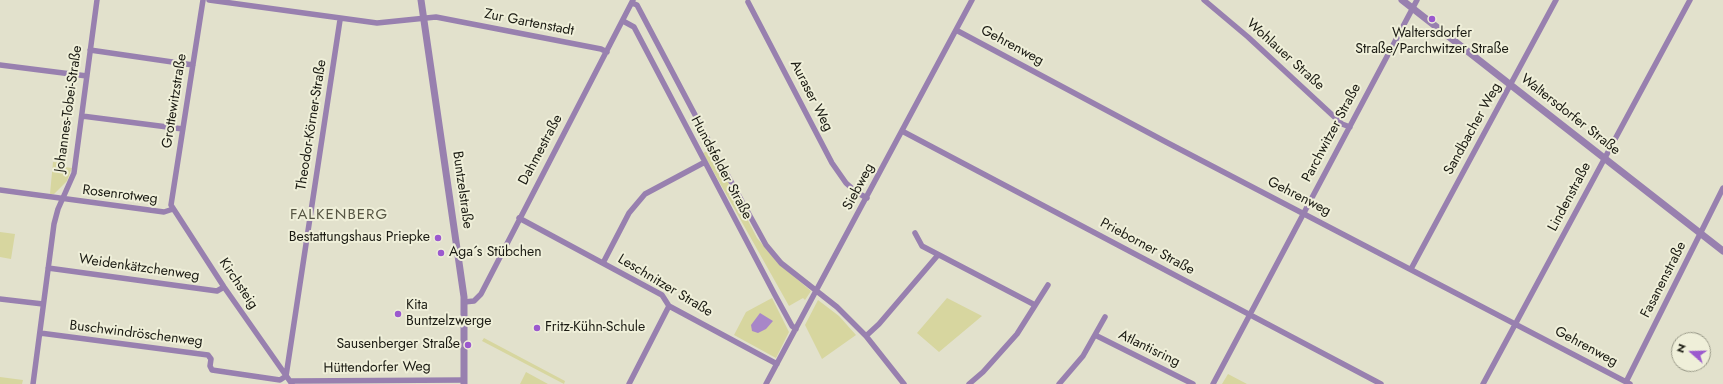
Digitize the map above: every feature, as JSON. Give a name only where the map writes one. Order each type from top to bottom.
[{"type":"street","name":"Johannes-Tobei-Straße","points":[[33,384],[54,224],[58,209],[74,174],[97,0]]},
{"type":"street","name":"Grottewitzstraße","points":[[172,207],[203,0]]},
{"type":"street","name":"Zur Gartenstadt","points":[[209,0],[340,20],[377,23],[436,17],[600,49],[607,52]]},
{"type":"street","name":"Buntzelstraße","points":[[421,0],[464,302],[464,382]]},
{"type":"street","name":"Auraser Weg","points":[[742,0],[750,1],[832,163],[846,183],[856,192],[867,198]]},
{"type":"street","name":"Siebweg","points":[[766,384],[972,0]]},
{"type":"street","name":"Wohlauer Straße","points":[[1204,0],[1248,37],[1342,124],[1350,127]]},
{"type":"street","name":"Waltersdorfer Straße","points":[[1402,0],[1723,251]]},
{"type":"street","name":"Parchwitzer Straße","points":[[1213,384],[1417,0]]},
{"type":"street","name":"Sandbacher Weg","points":[[1411,269],[1556,0]]},
{"type":"street","name":"Lindenstraße","points":[[1483,384],[1690,0]]},
{"type":"street","name":"Dahmestraße","points":[[464,302],[474,301],[481,294],[632,1]]},
{"type":"street","name":"Hundsfelder Straße","points":[[632,1],[637,6],[758,233],[781,263],[837,307],[866,336],[904,384]]},
{"type":"street","name":"Theodor-Körner-Straße","points":[[286,376],[340,20]]},
{"type":"street","name":"Hundsfelder Straße","points":[[623,21],[634,27],[792,326],[796,329]]},
{"type":"street","name":"Gehrenweg","points":[[956,30],[1166,142],[1628,383]]},
{"type":"street","points":[[90,50],[193,65]]},
{"type":"street","points":[[0,65],[87,76]]},
{"type":"street","points":[[82,116],[183,129]]},
{"type":"street","name":"Prieborner Straße","points":[[902,131],[1380,384]]},
{"type":"street","points":[[603,263],[629,213],[645,194],[705,162]]},
{"type":"street","name":"Fasanenstraße","points":[[1628,383],[1723,188]]},
{"type":"street","name":"Rosenrotweg","points":[[0,190],[164,212],[172,207]]},
{"type":"street","name":"Kirchsteig","points":[[172,207],[224,287],[291,383]]},
{"type":"street","name":"Leschnitzer Straße","points":[[519,218],[662,295],[669,306],[777,364]]},
{"type":"street","points":[[915,233],[922,246],[1035,305]]},
{"type":"street","points":[[866,336],[879,324],[938,255]]},
{"type":"street","name":"Weidenkätzchenweg","points":[[48,268],[217,291],[224,287]]},
{"type":"street","points":[[969,384],[984,372],[1012,340],[1048,285]]},
{"type":"street","points":[[0,298],[43,304]]},
{"type":"street","points":[[629,384],[669,306]]},
{"type":"street","name":"Atlantisring","points":[[1059,384],[1083,356],[1105,317]]},
{"type":"street","name":"Buschwindröschenweg","points":[[40,333],[208,355],[211,359],[210,366],[212,370],[280,380],[286,376]]},
{"type":"street","name":"Atlantisring","points":[[1095,336],[1194,384]]},
{"type":"street","name":"Hüttendorfer Weg","points":[[291,383],[464,382]]},
{"type":"shaded area","points":[[711,149],[757,238],[778,263],[811,291],[805,300],[803,298],[789,306],[703,153]]},
{"type":"shaded area","points":[[53,162],[66,163],[65,167],[72,168],[67,181],[54,194],[50,194]]},
{"type":"shaded area","points":[[0,232],[15,234],[11,259],[0,257]]},
{"type":"shaded area","points":[[772,298],[789,332],[776,358],[734,335],[746,312]]},
{"type":"shaded area","points":[[947,298],[982,316],[939,352],[917,333]]},
{"type":"shaded area","points":[[818,300],[839,316],[856,335],[822,359],[805,325]]},
{"type":"shaded area","points":[[760,313],[773,321],[766,329],[758,333],[752,331],[751,325]]},
{"type":"shaded area","points":[[484,338],[565,381],[564,384],[482,341]]},
{"type":"shaded area","points":[[526,372],[548,384],[520,384]]},
{"type":"shaded area","points":[[1228,374],[1247,384],[1222,384]]},
{"type":"shaded area","points":[[0,377],[23,380],[22,384],[0,384]]},
{"type":"place","name":"Waltersdorfer Straße/Parchwitzer Straße","points":[[1432,19]]},
{"type":"place","name":"Bestattungshaus Priepke","points":[[438,238]]},
{"type":"place","name":"Aga´s Stübchen","points":[[441,253]]},
{"type":"place","name":"Kita Buntzelzwerge","points":[[398,314]]},
{"type":"place","name":"Fritz-Kühn-Schule","points":[[537,328]]},
{"type":"place","name":"Sausenberger Straße","points":[[468,345]]},
{"type":"district","name":"FALKENBERG","points":[[339,215]]}]
